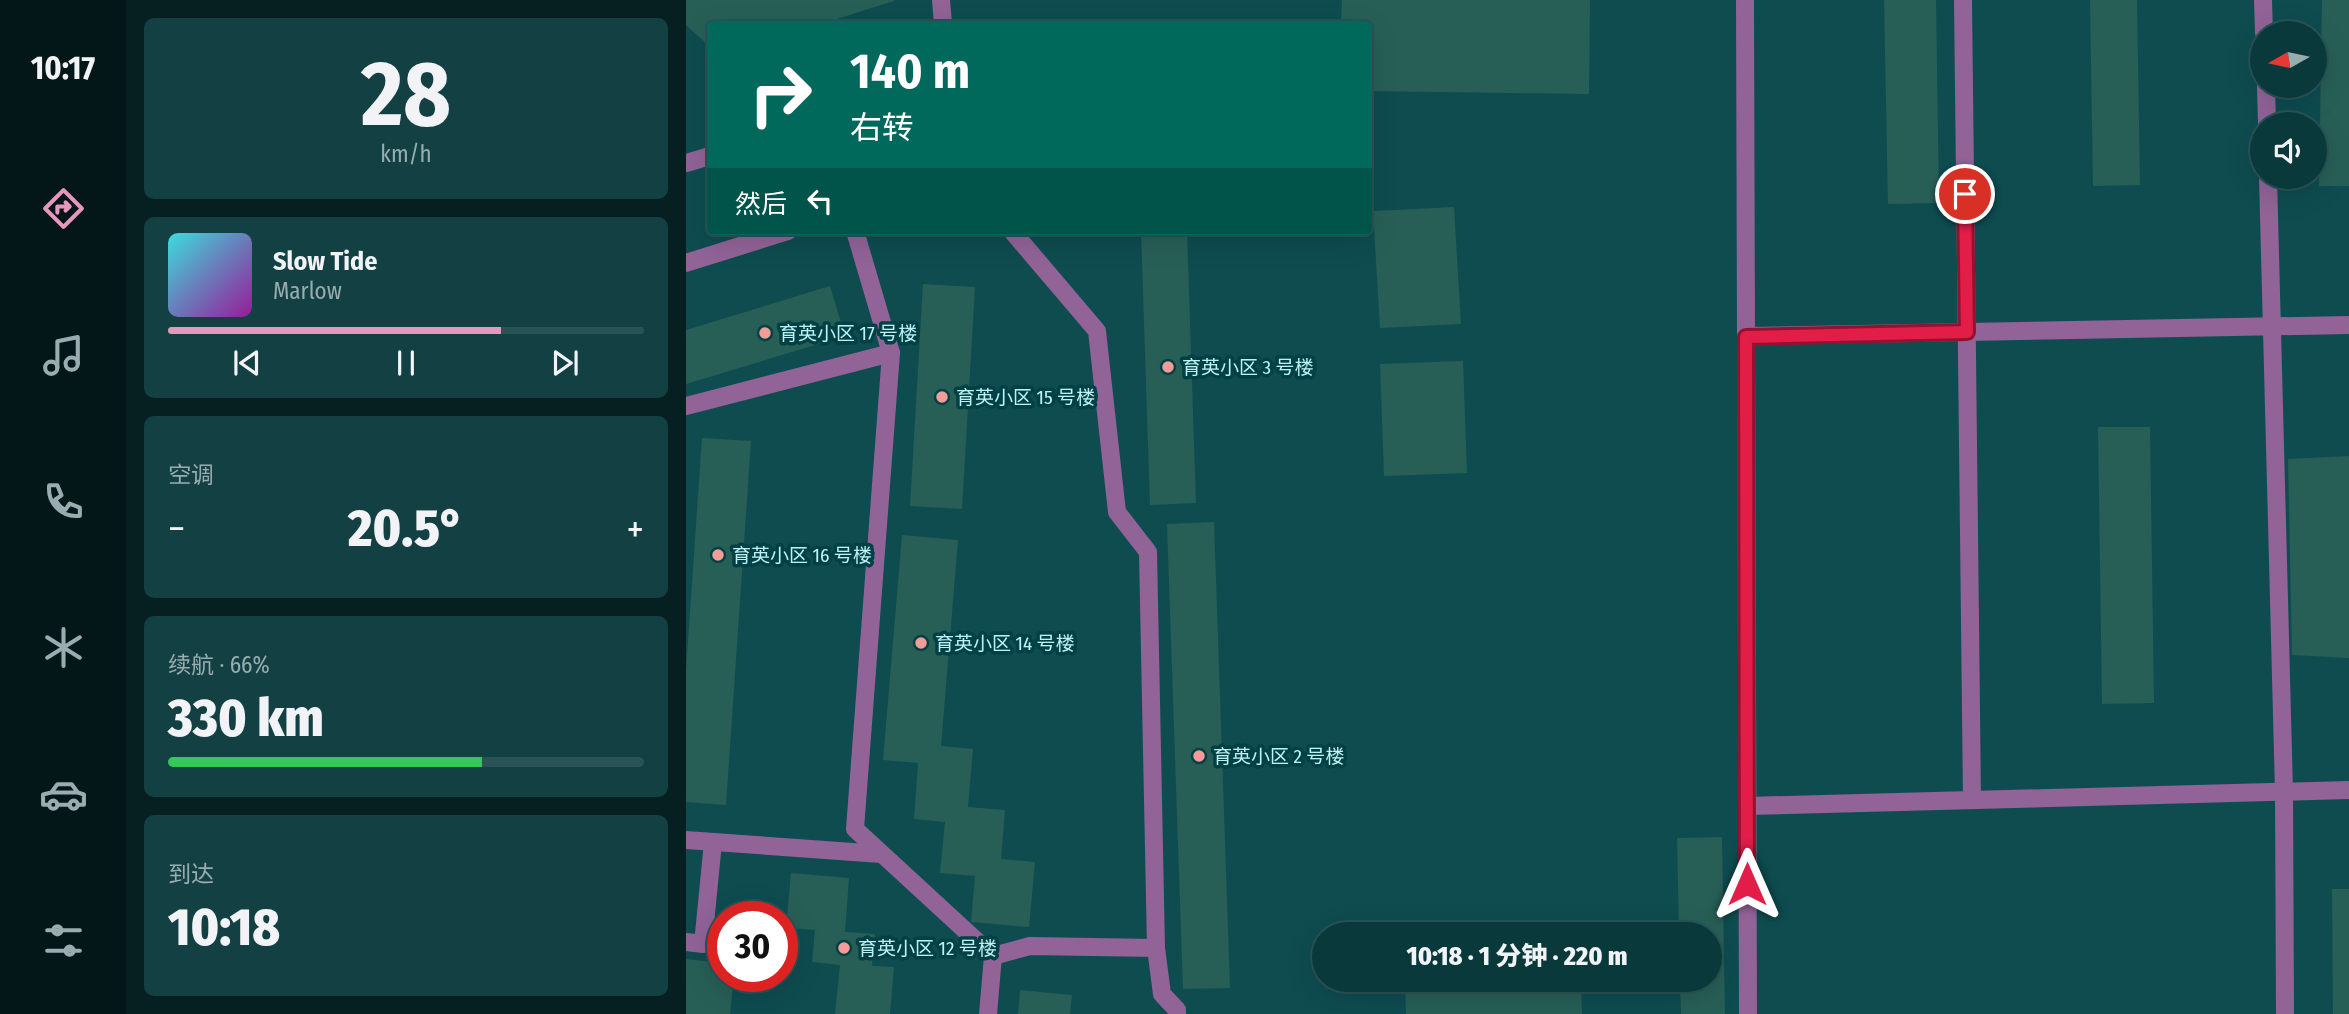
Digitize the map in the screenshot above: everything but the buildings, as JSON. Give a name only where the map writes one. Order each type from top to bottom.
[{"type":"street","points":[[941,0],[943,21]]},
{"type":"street","points":[[1745,0],[1748,1014]]},
{"type":"street","points":[[1963,0],[1972,800]]},
{"type":"street","points":[[2263,0],[2264,21]]},
{"type":"street","points":[[686,163],[707,157]]},
{"type":"street","points":[[2268,189],[2284,792],[2285,1014]]},
{"type":"street","points":[[686,263],[775,235]]},
{"type":"street","points":[[857,235],[891,353],[855,829],[993,956]]},
{"type":"street","points":[[1015,235],[1097,331],[1117,512],[1148,552],[1156,948],[1161,994],[1177,1010],[1177,1014]]},
{"type":"street","points":[[1746,337],[2349,325]]},
{"type":"street","points":[[686,406],[891,353]]},
{"type":"street","points":[[1747,806],[2349,790]]},
{"type":"street","points":[[686,841],[881,854]]},
{"type":"street","points":[[686,942],[703,944],[713,842]]},
{"type":"street","points":[[993,956],[1030,946],[1156,948]]},
{"type":"street","points":[[988,1014],[993,956]]},
{"type":"place","name":"育英小区 17 号楼","points":[[765,333]]},
{"type":"place","name":"育英小区 3 号楼","points":[[1168,367]]},
{"type":"place","name":"育英小区 15 号楼","points":[[942,397]]},
{"type":"place","name":"育英小区 16 号楼","points":[[718,555]]},
{"type":"place","name":"育英小区 14 号楼","points":[[921,643]]},
{"type":"place","name":"育英小区 2 号楼","points":[[1199,756]]},
{"type":"place","name":"育英小区 12 号楼","points":[[844,948]]},
{"type":"route","points":[[1747,884],[1746,337],[1967,332],[1965,194]]}]
